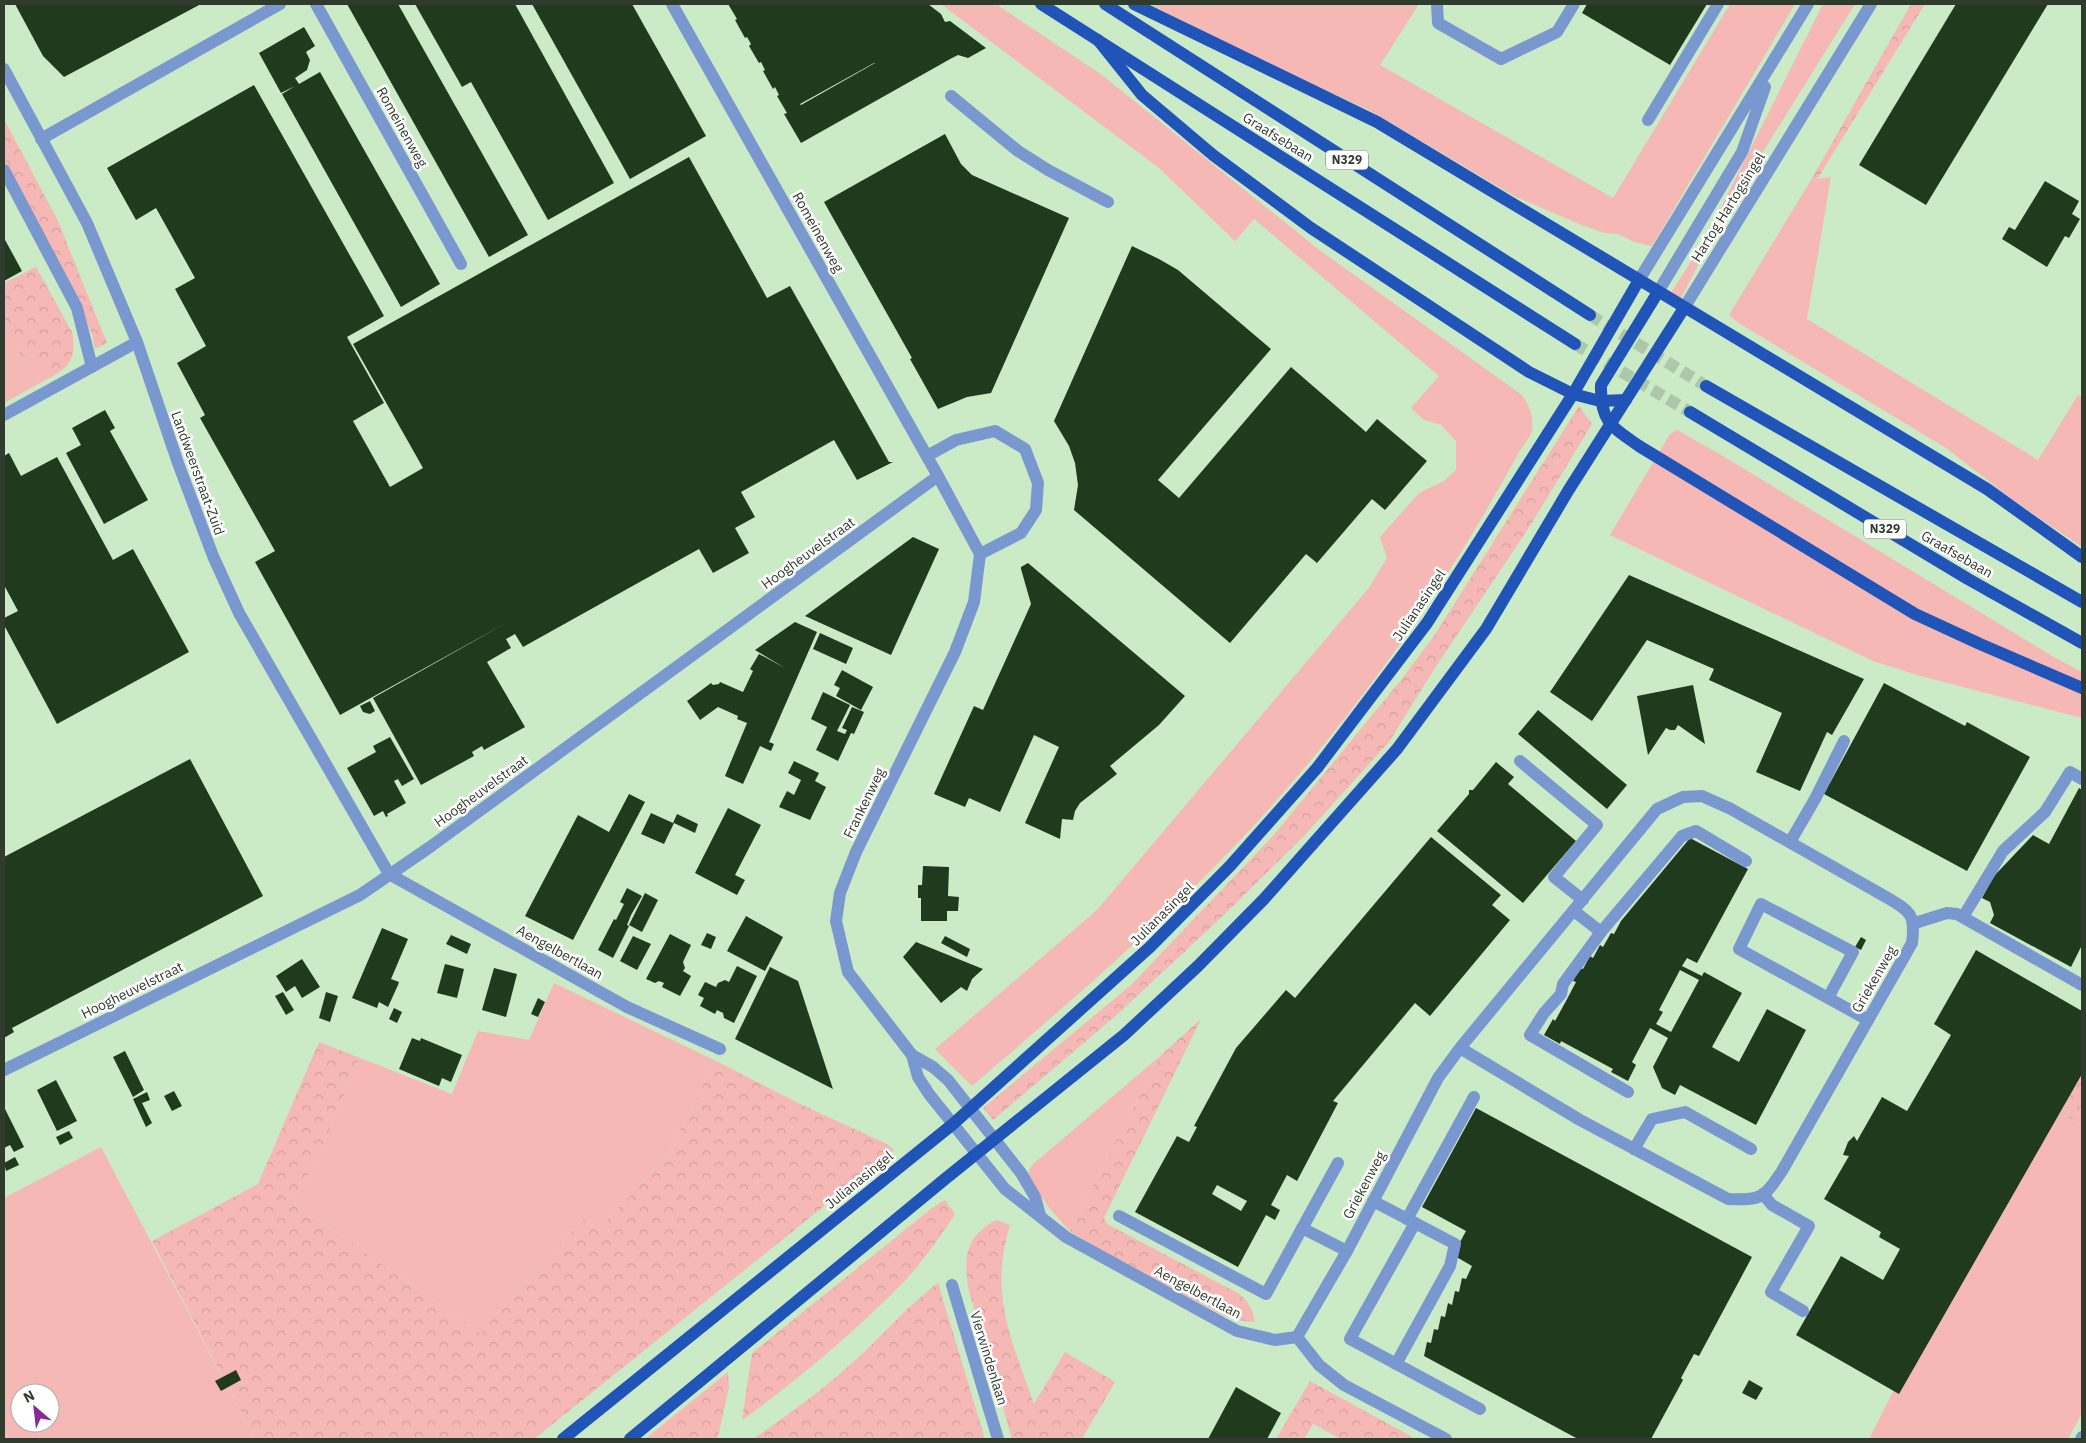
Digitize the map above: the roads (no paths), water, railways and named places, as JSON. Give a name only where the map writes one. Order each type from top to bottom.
[{"type":"main road","name":"Graafsebaan","points":[[1041,4],[1575,344]]},
{"type":"main road","name":"Graafsebaan","points":[[1105,4],[1590,315]]},
{"type":"main road","points":[[1134,4],[1377,122],[1987,489],[2082,557]]},
{"type":"main road","name":"N329","points":[[1098,40],[1142,95],[1213,156],[1311,228],[1529,372],[1572,394],[1600,401],[1626,400]]},
{"type":"main road","name":"Julianasingel","points":[[563,1439],[953,1124],[1150,947],[1230,866],[1317,768],[1427,623],[1572,394],[1639,280]]},
{"type":"main road","points":[[1658,292],[1600,385],[1600,401],[1610,426],[1639,446],[1915,614],[2082,688]]},
{"type":"main road","name":"Hartog Hartogsingel","points":[[1610,426],[1684,308]]},
{"type":"main road","name":"Graafsebaan","points":[[1706,386],[2082,602]]},
{"type":"main road","name":"Graafsebaan","points":[[1690,412],[1968,579],[2082,643]]},
{"type":"main road","points":[[630,1439],[976,1153],[1124,1035],[1198,966],[1264,899],[1397,749],[1486,629],[1568,491],[1610,426]]},
{"type":"street","points":[[41,139],[280,4]]},
{"type":"street","name":"Romeinenweg","points":[[316,4],[461,264]]},
{"type":"street","name":"Romeinenweg","points":[[672,4],[938,476]]},
{"type":"street","points":[[1437,4],[1438,22],[1501,59],[1557,32],[1574,4]]},
{"type":"street","points":[[1648,120],[1718,4]]},
{"type":"street","name":"Hartog Hartogsingel","points":[[1639,280],[1772,66],[1808,4]]},
{"type":"street","name":"Hartog Hartogsingel","points":[[1684,308],[1871,4]]},
{"type":"street","name":"Hartog Hartogsingel","points":[[1658,292],[1742,152],[1772,66]]},
{"type":"street","name":"Landweerstraat-Zuid","points":[[4,69],[87,223],[137,342],[213,556],[239,613],[389,874]]},
{"type":"street","points":[[951,96],[1018,151],[1040,166],[1108,202]]},
{"type":"street","points":[[4,170],[77,308],[92,367]]},
{"type":"street","points":[[4,415],[137,342]]},
{"type":"street","points":[[927,456],[956,440],[995,431],[1025,449],[1038,483],[1036,510],[1021,533],[980,554],[938,476]]},
{"type":"street","name":"Hoogheuvelstraat","points":[[4,1070],[360,895],[438,841],[938,476]]},
{"type":"street","name":"Frankenweg","points":[[976,1153],[929,1094],[918,1077],[912,1055],[848,972],[836,921],[840,894],[856,852],[955,652],[974,602],[980,554]]},
{"type":"street","points":[[1790,842],[1815,799],[1844,741]]},
{"type":"street","points":[[1520,761],[1597,825],[1554,877],[1582,900]]},
{"type":"street","points":[[1964,917],[2003,851],[2045,812],[2070,772],[2082,779]]},
{"type":"street","name":"Griekenweg","points":[[1297,1337],[1347,1251],[1438,1078],[1460,1048],[1658,809],[1683,798],[1702,796],[1731,809],[1905,908],[1915,923],[1912,943],[1782,1170],[1769,1190],[1764,1194]]},
{"type":"street","points":[[1628,1092],[1530,1035],[1544,1013],[1561,994],[1563,984],[1601,932],[1682,836],[1696,831],[1746,860]]},
{"type":"street","name":"Aengelbertlaan","points":[[389,874],[626,1007],[720,1049]]},
{"type":"street","points":[[1828,998],[1853,952],[1762,904],[1739,948],[1828,998],[1868,1020]]},
{"type":"street","points":[[1574,911],[1601,932]]},
{"type":"street","points":[[1915,923],[1947,913],[1957,914],[2082,985]]},
{"type":"street","points":[[1460,1048],[1580,1120],[1728,1199],[1754,1200],[1764,1194],[1772,1205],[1809,1226],[1771,1292],[1803,1311]]},
{"type":"street","name":"Frankenweg","points":[[912,1055],[933,1067],[948,1080],[995,1139]]},
{"type":"street","points":[[1474,1096],[1350,1339],[1480,1409]]},
{"type":"street","points":[[1634,1149],[1652,1119],[1685,1112],[1751,1149]]},
{"type":"street","points":[[995,1139],[1021,1173],[1035,1197],[1040,1216]]},
{"type":"street","name":"Aengelbertlaan","points":[[976,1153],[1005,1189],[1066,1237],[1237,1331],[1275,1340],[1297,1337]]},
{"type":"street","points":[[1119,1216],[1266,1294],[1338,1163]]},
{"type":"street","points":[[1373,1201],[1455,1244],[1450,1266],[1396,1364]]},
{"type":"street","points":[[1302,1228],[1347,1251]]},
{"type":"street","name":"Vierwindenlaan","points":[[952,1285],[998,1439]]},
{"type":"street","points":[[1297,1337],[1319,1365],[1344,1385],[1446,1439]]},
{"type":"tunnel","points":[[1590,315],[1706,386]]},
{"type":"tunnel","points":[[1575,344],[1690,412]]}]
